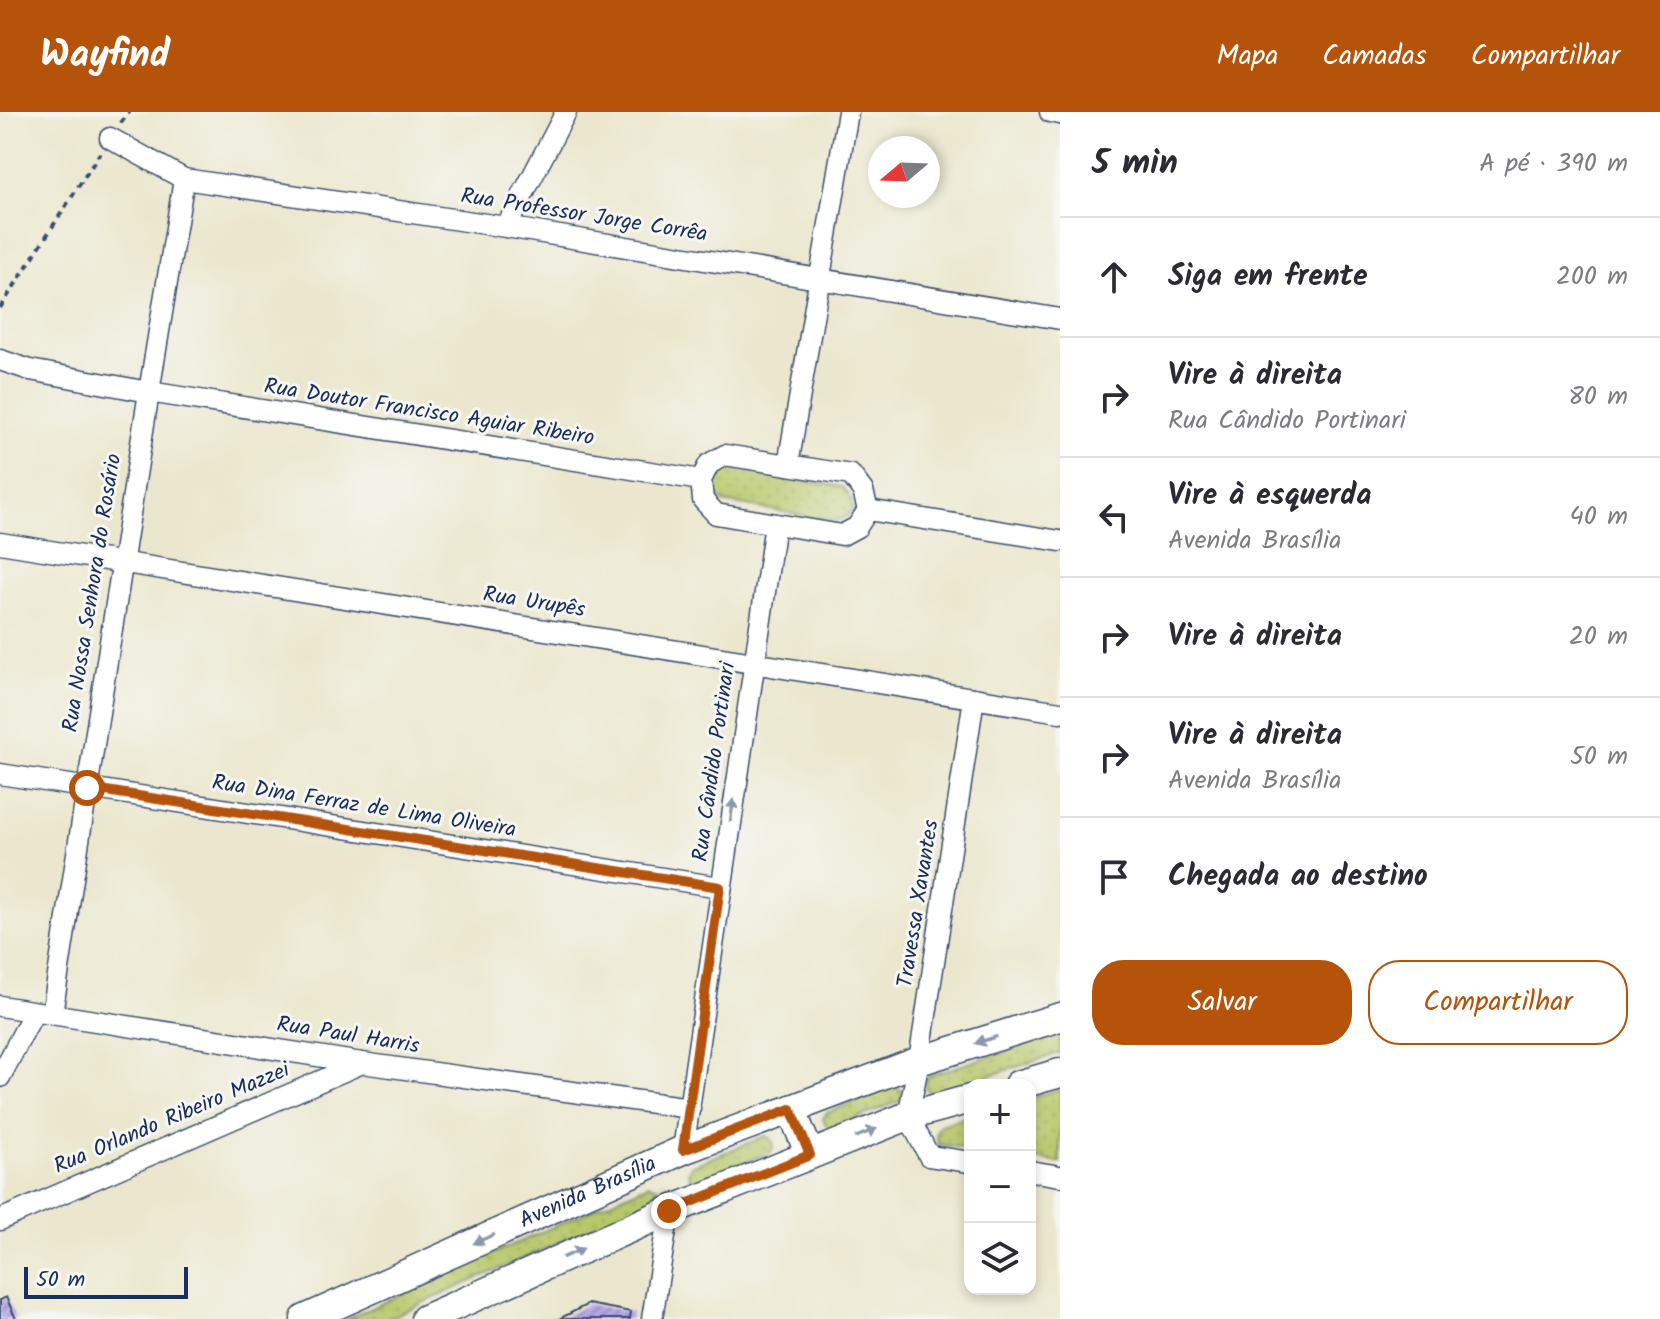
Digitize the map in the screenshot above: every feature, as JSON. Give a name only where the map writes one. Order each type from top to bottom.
[{"type":"main road","name":"Avenida Brasília","points":[[305,1319],[683,1150],[919,1061],[1060,1017]]},
{"type":"main road","points":[[1036,1080],[1060,1073]]},
{"type":"main road","points":[[425,1319],[669,1211],[908,1116],[964,1101]]},
{"type":"main road","points":[[791,1109],[810,1155]]},
{"type":"street","points":[[506,227],[566,112]]},
{"type":"street","points":[[788,465],[848,112]]},
{"type":"street","points":[[1050,112],[1060,114]]},
{"type":"street","name":"Rua Professor Jorge Corrêa","points":[[110,138],[184,179],[506,227],[1060,319]]},
{"type":"street","name":"Rua Nossa Senhora do Rosário","points":[[0,1077],[43,1013],[87,788],[184,179]]},
{"type":"street","name":"Rua Doutor Francisco Aguiar Ribeiro","points":[[0,360],[30,370],[149,392],[701,480]]},
{"type":"street","points":[[725,455],[788,465],[851,475],[863,491],[868,510],[857,527],[842,535],[716,514],[703,500],[701,480],[709,464],[725,455]]},
{"type":"street","points":[[868,510],[1060,541]]},
{"type":"street","name":"Rua Cândido Portinari","points":[[683,1150],[775,524]]},
{"type":"street","name":"Rua Urupês","points":[[0,543],[1060,712]]},
{"type":"street","name":"Travessa Xavantes","points":[[908,1116],[974,698]]},
{"type":"street","name":"Rua Dina Ferraz de Lima Oliveira","points":[[0,774],[720,887]]},
{"type":"street","name":"Rua Paul Harris","points":[[0,1006],[362,1063],[690,1108]]},
{"type":"street","name":"Rua Orlando Ribeiro Mazzei","points":[[0,1220],[362,1063]]},
{"type":"street","points":[[908,1116],[929,1156],[964,1161]]},
{"type":"street","points":[[1036,1172],[1060,1176]]},
{"type":"street","points":[[652,1319],[669,1211]]},
{"type":"path","points":[[0,308],[129,112]]},
{"type":"green space","points":[[728,468],[842,487],[850,496],[853,508],[846,517],[836,521],[723,502],[715,484],[719,475]]},
{"type":"green space","points":[[1060,1035],[1060,1053],[979,1079],[964,1079],[964,1084],[932,1094],[926,1089],[928,1076]]},
{"type":"green space","points":[[895,1086],[903,1096],[900,1101],[832,1128],[826,1125],[823,1119],[826,1113]]},
{"type":"green space","points":[[1060,1089],[1060,1163],[1036,1159],[1036,1096]]},
{"type":"green space","points":[[964,1118],[964,1148],[938,1144],[936,1133],[940,1125]]},
{"type":"green space","points":[[766,1136],[771,1138],[774,1145],[771,1152],[695,1181],[690,1178],[688,1172],[691,1166]]},
{"type":"green space","points":[[649,1184],[658,1187],[656,1199],[387,1319],[347,1319]]},
{"type":"building","points":[[6,1297],[16,1319],[0,1319],[0,1300]]},
{"type":"building","points":[[588,1304],[631,1312],[630,1319],[559,1319]]},
{"type":"route","points":[[87,788],[720,887],[683,1150],[791,1109],[810,1155],[669,1211]]}]
